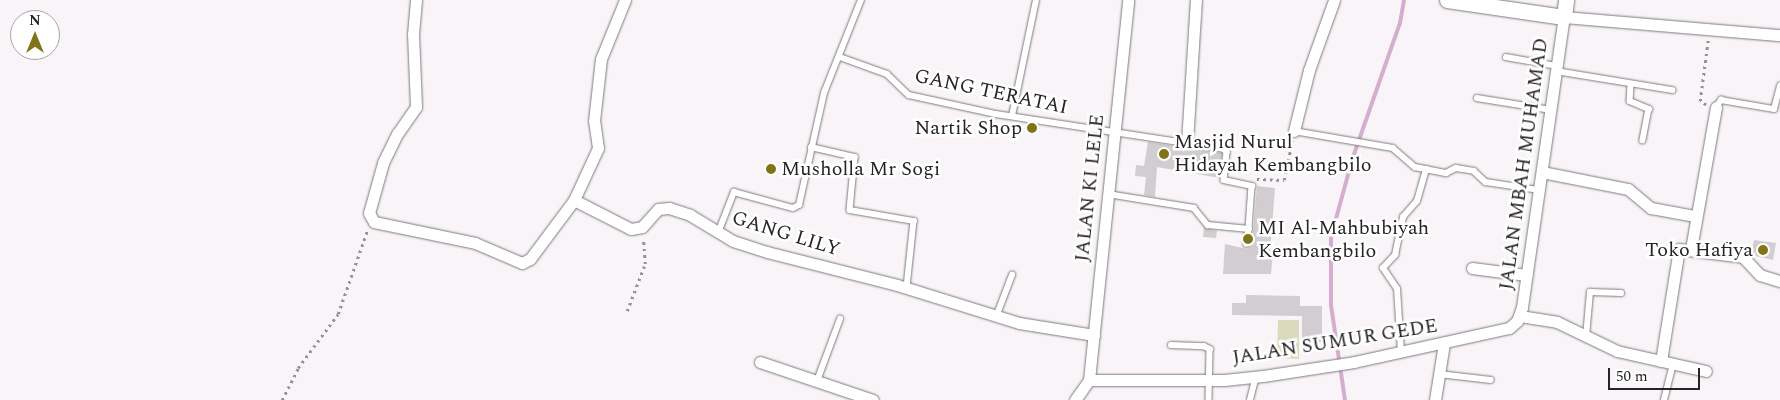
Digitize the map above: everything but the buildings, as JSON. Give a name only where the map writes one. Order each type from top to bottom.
[{"type":"street","points":[[416,0],[413,34],[416,107],[385,158],[377,182],[370,220],[475,242],[525,263],[574,200],[598,148],[594,122],[601,59],[625,0]]},
{"type":"street","name":"JALAN KI LELE","points":[[1089,380],[1128,0]]},
{"type":"street","points":[[1187,142],[1196,0]]},
{"type":"street","points":[[1294,131],[1309,70],[1334,0]]},
{"type":"street","points":[[1447,0],[1564,17],[1780,35]]},
{"type":"street","points":[[1564,17],[1566,0]]},
{"type":"street","name":"JALAN MBAH MUHAMAD","points":[[1520,316],[1564,17]]},
{"type":"street","points":[[1691,249],[1695,216],[1716,107]]},
{"type":"street","points":[[1542,172],[1628,189],[1651,208],[1695,216]]},
{"type":"street","points":[[574,200],[622,226],[639,228]]},
{"type":"street","name":"GANG LILY","points":[[639,228],[656,211],[665,207],[690,215],[718,233],[761,250],[907,288],[996,317],[1094,335]]},
{"type":"street","points":[[1661,361],[1678,251],[1681,248],[1743,256],[1760,275],[1780,281]]},
{"type":"street","points":[[1472,268],[1527,275]]},
{"type":"street","points":[[1520,316],[1554,321],[1617,351],[1706,371]]},
{"type":"street","name":"JALAN SUMUR GEDE","points":[[1089,380],[1212,380],[1340,365],[1502,331],[1514,325],[1520,316]]},
{"type":"street","points":[[1435,400],[1444,343]]},
{"type":"street","points":[[760,362],[873,400]]},
{"type":"street","points":[[1075,400],[1089,380]]},
{"type":"lane","points":[[718,233],[734,192],[797,208],[824,93],[833,66],[840,57],[861,0]]},
{"type":"lane","points":[[1012,116],[1036,0]]},
{"type":"lane","name":"GANG TERATAI","points":[[840,57],[887,74],[909,94],[1012,116],[1114,133],[1187,142],[1226,150],[1224,180],[1252,185]]},
{"type":"lane","points":[[1506,58],[1631,84],[1672,90]]},
{"type":"lane","points":[[1631,84],[1630,101],[1649,109],[1643,140]]},
{"type":"lane","points":[[1716,107],[1721,100],[1774,109],[1780,86]]},
{"type":"lane","points":[[1476,98],[1551,110]]},
{"type":"lane","points":[[1294,131],[1393,148],[1410,165],[1446,173],[1456,168],[1476,172],[1486,182],[1539,190]]},
{"type":"lane","points":[[811,147],[855,157],[850,210],[914,221],[907,288]]},
{"type":"lane","points":[[1401,352],[1397,290],[1383,268],[1395,255],[1403,217],[1417,201],[1426,169]]},
{"type":"lane","points":[[1247,244],[1252,185]]},
{"type":"lane","points":[[1108,194],[1192,207],[1208,225],[1248,229]]},
{"type":"lane","points":[[996,317],[1012,275]]},
{"type":"lane","points":[[1586,337],[1590,292],[1621,293]]},
{"type":"lane","points":[[817,381],[840,319]]},
{"type":"lane","points":[[1171,346],[1209,348],[1212,380],[1209,400]]},
{"type":"lane","points":[[1664,400],[1673,364]]},
{"type":"lane","points":[[1439,374],[1490,380]]},
{"type":"lane","points":[[1250,400],[1256,376]]},
{"type":"path","points":[[1710,29],[1700,101],[1716,107]]},
{"type":"path","points":[[1252,185],[1257,179],[1284,179],[1294,131]]},
{"type":"path","points":[[282,400],[298,368],[338,314],[370,220]]},
{"type":"path","points":[[627,311],[645,264],[645,245],[639,228]]},
{"type":"shaded area","points":[[1278,320],[1299,320],[1299,359],[1277,358]]},
{"type":"waterway","points":[[1345,400],[1331,305],[1331,237],[1352,160],[1400,23],[1404,0]]},
{"type":"place","name":"Nartik Shop","points":[[1032,128]]},
{"type":"place","name":"Masjid Nurul Hidayah Kembangbilo","points":[[1164,154]]},
{"type":"place","name":"Musholla Mr Sogi","points":[[771,169]]},
{"type":"place","name":"MI Al-Mahbubiyah Kembangbilo","points":[[1248,239]]},
{"type":"place","name":"Toko Hafiya","points":[[1763,250]]}]
